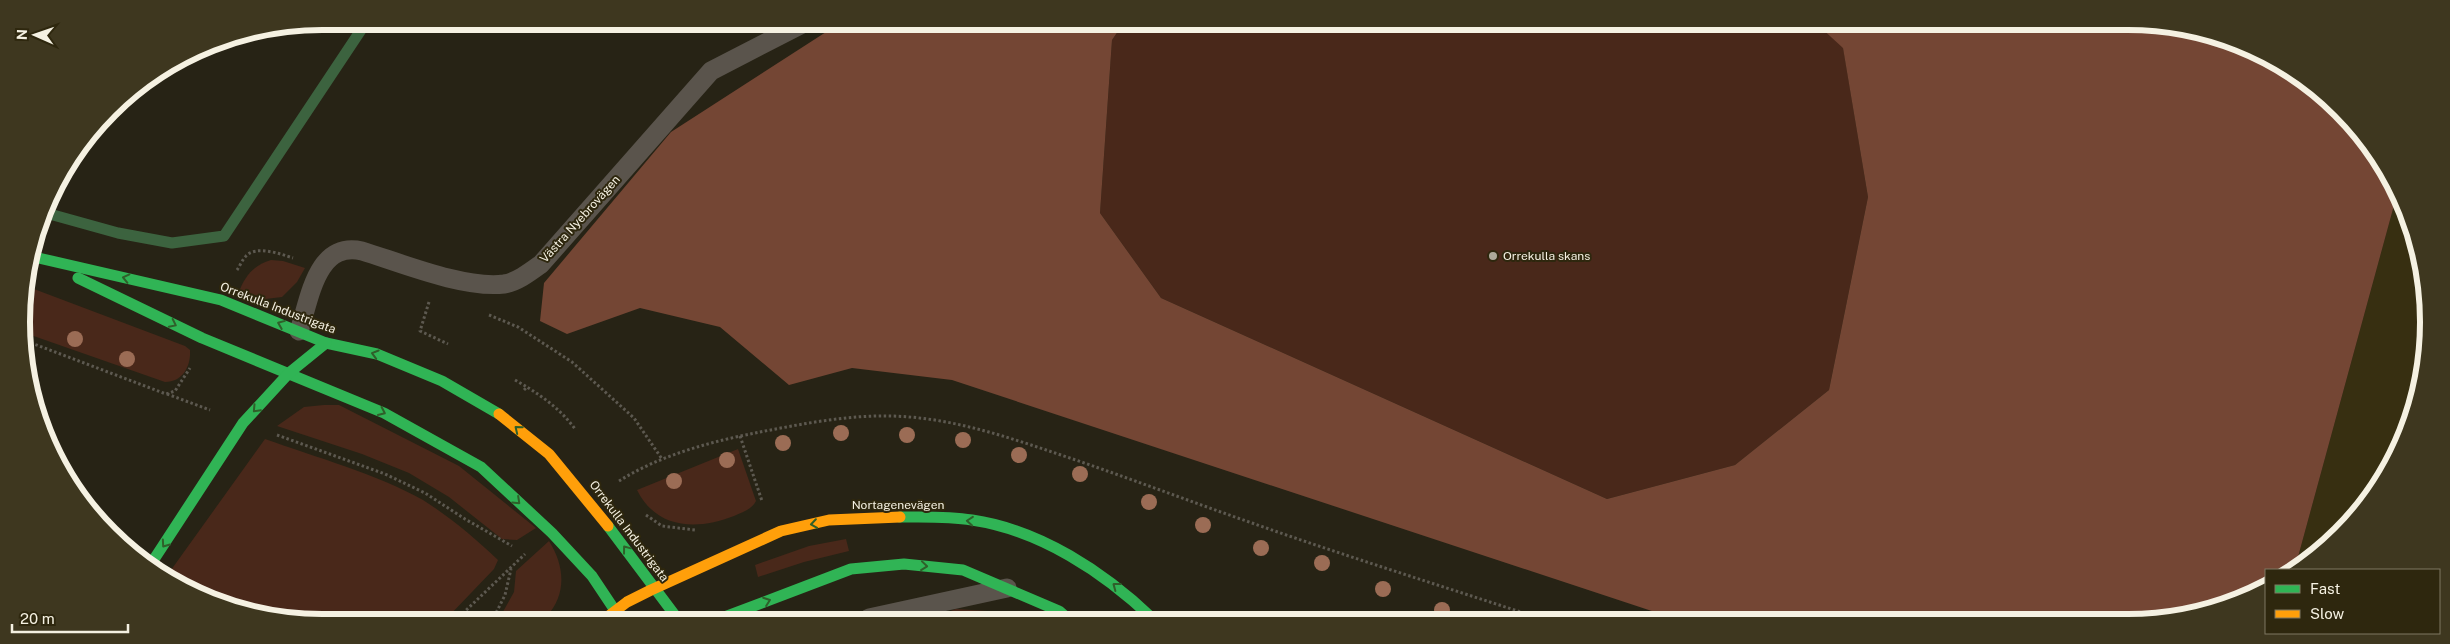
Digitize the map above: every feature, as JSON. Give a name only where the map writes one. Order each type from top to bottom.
[{"type":"main road","name":"Orrekulla Industrigata","points":[[38,258],[220,300],[326,343],[377,354],[442,382],[494,410],[549,454],[590,501],[673,614]]},
{"type":"main road","name":"Orrekulla Industrigata","points":[[37,259],[202,338],[384,412],[481,467],[565,547],[592,576],[613,614]]},
{"type":"main road","points":[[153,560],[243,423],[289,373],[326,343]]},
{"type":"main road","name":"Nortagenevägen","points":[[616,614],[655,588],[768,535],[794,526],[863,517],[929,517],[984,522],[1043,543],[1094,570],[1135,600],[1149,614]]},
{"type":"main road","points":[[733,614],[851,570],[904,564],[963,570],[1062,614]]},
{"type":"lane","name":"Västra Nyebrovägen","points":[[299,331],[321,267],[340,250],[350,248],[450,278],[477,283],[504,284],[524,276],[540,264],[710,71],[790,30]]},
{"type":"lane","points":[[887,614],[1007,588]]},
{"type":"path","points":[[431,297],[420,331],[452,345]]},
{"type":"path","points":[[510,377],[527,387]]},
{"type":"path","points":[[166,394],[385,474],[425,492],[464,519],[526,553]]},
{"type":"path","points":[[662,460],[740,436],[805,424],[888,416],[952,422],[1134,479],[1251,523],[1527,614]]},
{"type":"path","points":[[740,436],[765,509]]},
{"type":"path","points":[[617,483],[623,490]]},
{"type":"path","points":[[640,510],[662,526],[698,530]]},
{"type":"path","points":[[462,614],[511,568],[505,595],[496,614]]},
{"type":"shaded area","points":[[829,30],[1119,30],[1112,40],[1100,213],[1161,298],[1607,499],[1735,465],[1829,390],[1868,197],[1843,48],[1823,30],[2128,30],[2166,32],[2222,45],[2274,69],[2321,102],[2360,144],[2381,176],[2395,203],[2297,560],[2284,569],[2265,569],[2265,580],[2222,599],[2166,612],[2128,614],[1661,614],[952,380],[852,368],[789,385],[720,327],[640,308],[567,334],[540,321],[544,283],[671,132]]},
{"type":"shaded area","name":"Orrekulla skans","points":[[1119,30],[1824,30],[1843,47],[1868,197],[1829,390],[1735,465],[1607,499],[1161,298],[1100,213],[1112,40]]},
{"type":"shaded area","points":[[2395,203],[2405,228],[2418,284],[2420,322],[2418,360],[2410,398],[2405,416],[2390,451],[2360,500],[2321,542],[2297,560]]},
{"type":"shaded area","points":[[271,260],[283,261],[305,268],[297,282],[282,297],[257,300],[238,294],[243,282],[250,273],[259,265]]},
{"type":"shaded area","points":[[32,288],[185,346],[190,350],[187,368],[181,376],[165,382],[31,335]]},
{"type":"shaded area","points":[[339,405],[459,466],[536,528],[517,540],[502,539],[449,497],[409,473],[362,454],[277,426],[304,407]]},
{"type":"shaded area","points":[[265,439],[366,474],[423,500],[462,528],[498,560],[494,569],[451,614],[322,614],[284,612],[228,599],[193,584],[170,571]]},
{"type":"shaded area","points":[[738,449],[756,501],[744,512],[720,521],[693,524],[680,523],[656,513],[645,503],[637,490]]},
{"type":"shaded area","points":[[846,539],[849,551],[804,562],[758,577],[755,565],[809,546]]},
{"type":"shaded area","points":[[549,541],[558,560],[561,580],[558,599],[548,614],[502,614],[514,592],[516,571]]},
{"type":"shaded area","points":[[956,609],[1013,614],[947,614]]},
{"type":"waterway","points":[[50,214],[118,233],[172,243],[224,236],[361,30]]},
{"type":"traffic: fast","points":[[38,258],[221,300],[326,343],[377,354],[442,381],[499,414]]},
{"type":"traffic: fast","points":[[78,278],[202,338],[384,413],[481,467],[552,533],[592,576],[617,614]]},
{"type":"traffic: fast","points":[[153,560],[243,423],[289,373],[326,343]]},
{"type":"traffic: fast","points":[[900,517],[972,520],[1022,533],[1046,543],[1092,570],[1114,585],[1147,614]]},
{"type":"traffic: fast","points":[[608,526],[674,614]]},
{"type":"traffic: fast","points":[[733,614],[851,569],[904,564],[963,570],[1062,614]]},
{"type":"traffic: slow","points":[[499,414],[549,454],[608,526]]},
{"type":"traffic: slow","points":[[611,614],[627,602],[651,590],[781,531],[829,520],[900,517]]},
{"type":"place","name":"Orrekulla skans","points":[[1493,256]]}]
